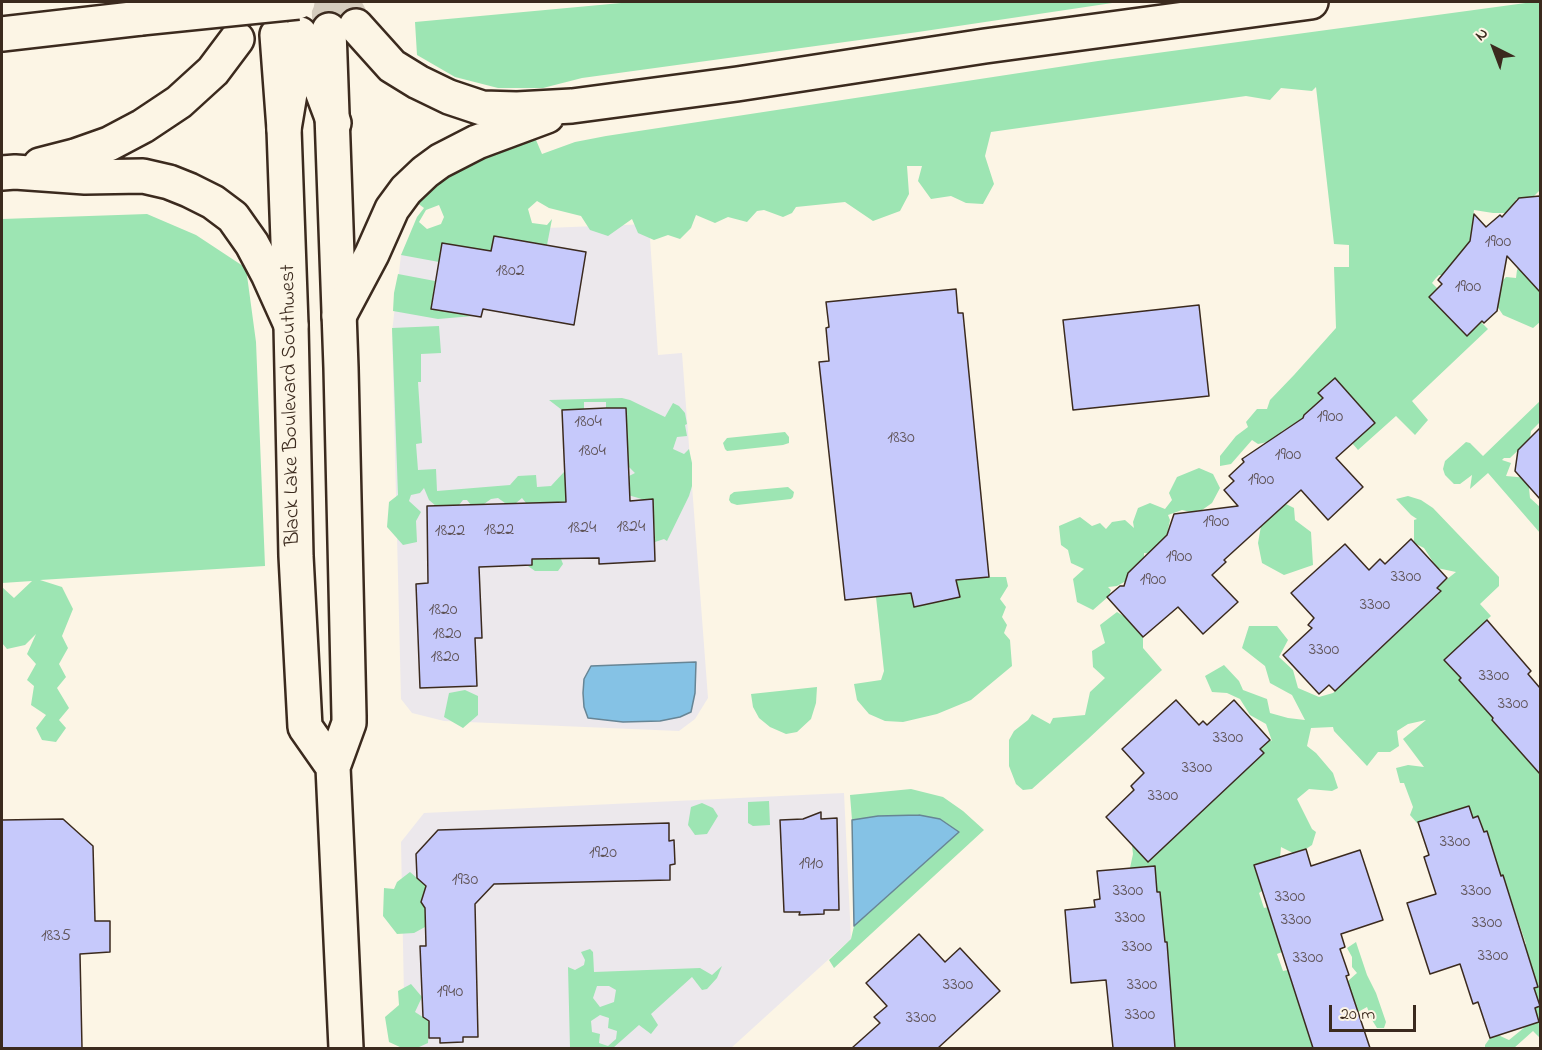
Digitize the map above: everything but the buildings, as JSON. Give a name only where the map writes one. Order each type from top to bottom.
[{"type":"main road","points":[[2,34],[298,2]]},
{"type":"main road","points":[[346,1048],[333,767],[350,716],[334,123],[343,28],[392,66],[417,82],[482,108],[517,109],[572,106],[737,84],[985,46],[1311,2]]},
{"type":"main road","points":[[284,129],[300,34],[334,123]]},
{"type":"main road","name":"Black Lake Boulevard Southwest","points":[[277,35],[284,129],[296,556],[305,727],[333,767]]},
{"type":"main road","points":[[8,172],[75,156],[109,144],[142,126],[179,102],[213,70],[237,39]]},
{"type":"main road","points":[[339,316],[372,254],[392,209],[406,190],[425,172],[440,161],[477,142],[572,106]]},
{"type":"main road","points":[[8,172],[85,177],[143,176],[169,182],[213,202],[232,218],[252,244],[291,324]]},
{"type":"shaded area","points":[[649,224],[658,355],[682,353],[708,698],[695,719],[679,731],[444,721],[412,713],[401,699],[392,332],[401,255],[417,233]]},
{"type":"shaded area","points":[[844,793],[851,939],[731,1048],[405,1048],[401,842],[424,813]]},
{"type":"green space","points":[[632,2],[1119,2],[582,78],[543,88],[498,88],[455,77],[417,55],[415,22]]},
{"type":"green space","points":[[1540,2],[1540,190],[1533,197],[1516,199],[1513,213],[1474,210],[1471,239],[1452,275],[1439,275],[1432,283],[1438,289],[1429,297],[1467,336],[1481,322],[1488,329],[1412,401],[1428,420],[1415,435],[1396,416],[1358,450],[1352,443],[1375,423],[1335,378],[1318,393],[1323,398],[1303,418],[1282,431],[1277,440],[1258,444],[1252,440],[1231,464],[1220,466],[1220,456],[1236,436],[1248,427],[1246,422],[1257,409],[1267,409],[1270,400],[1336,328],[1334,267],[1349,267],[1349,245],[1334,244],[1316,87],[1312,91],[1281,88],[1270,100],[1246,96],[991,132],[985,156],[994,184],[983,204],[966,203],[951,196],[931,199],[918,181],[922,166],[907,166],[909,194],[900,211],[873,221],[845,202],[796,207],[792,213],[783,217],[764,210],[757,211],[747,222],[728,217],[715,223],[696,215],[691,228],[680,239],[668,235],[654,240],[638,233],[632,219],[608,236],[590,230],[581,216],[549,208],[537,201],[528,209],[532,223],[547,225],[552,219],[547,245],[494,236],[491,251],[442,243],[439,262],[401,255],[417,217],[424,208],[416,202],[450,172],[486,155],[536,140],[542,154],[575,142],[606,136],[1098,61]],"holes":[[[439,205],[444,217],[441,224],[427,229],[419,222],[426,210]]]},
{"type":"green space","points":[[147,214],[196,235],[246,268],[256,342],[265,566],[40,580],[62,587],[73,609],[62,636],[68,648],[59,664],[66,677],[57,688],[69,708],[59,720],[66,728],[56,742],[42,740],[36,728],[46,715],[31,705],[34,686],[27,680],[36,664],[27,654],[36,634],[25,645],[7,649],[2,643],[2,587],[14,598],[32,581],[2,583],[2,219]]},
{"type":"green space","points":[[1540,256],[1540,281],[1535,286],[1540,292],[1540,322],[1533,328],[1503,315],[1497,306],[1497,287],[1506,277],[1516,278],[1517,270],[1527,257]]},
{"type":"green space","points":[[398,274],[435,281],[431,309],[473,316],[438,319],[393,311]]},
{"type":"green space","points":[[439,326],[441,353],[421,354],[421,382],[418,382],[422,443],[416,444],[418,470],[436,469],[437,491],[510,485],[518,476],[536,475],[537,487],[551,486],[564,472],[586,470],[621,480],[635,473],[628,466],[606,409],[606,402],[584,402],[584,409],[562,410],[549,400],[622,398],[665,417],[673,403],[685,413],[687,436],[677,437],[673,449],[684,454],[689,449],[692,463],[692,486],[667,541],[664,539],[655,542],[653,499],[645,500],[628,495],[624,501],[549,503],[550,559],[561,559],[563,564],[558,571],[535,571],[528,566],[532,565],[530,503],[526,503],[522,498],[516,503],[505,503],[498,498],[491,499],[484,504],[471,505],[467,500],[463,500],[459,505],[436,506],[429,500],[424,488],[420,493],[411,495],[409,501],[421,512],[416,521],[417,542],[403,545],[387,527],[389,502],[398,495],[392,328]]},
{"type":"green space","points":[[1540,401],[1540,422],[1531,431],[1530,439],[1510,458],[1502,460],[1511,463],[1506,476],[1528,478],[1530,498],[1540,507],[1540,533],[1488,473],[1470,489],[1472,475],[1460,484],[1454,484],[1445,475],[1443,469],[1445,461],[1466,442],[1483,456]]},
{"type":"green space","points":[[785,432],[789,437],[789,443],[783,445],[727,451],[723,443],[727,438]]},
{"type":"green space","points":[[1199,468],[1213,474],[1220,488],[1212,503],[1202,510],[1191,512],[1182,510],[1168,515],[1170,520],[1167,535],[1153,554],[1144,553],[1144,560],[1128,573],[1126,581],[1117,586],[1108,587],[1111,590],[1109,596],[1093,610],[1077,602],[1073,579],[1084,569],[1071,563],[1068,550],[1061,545],[1059,526],[1080,517],[1092,526],[1100,523],[1106,529],[1112,522],[1125,520],[1134,528],[1133,522],[1138,508],[1150,503],[1165,509],[1172,500],[1169,493],[1177,477]]},
{"type":"green space","points":[[788,487],[794,492],[791,499],[737,505],[729,500],[730,495],[734,492]]},
{"type":"green space","points":[[1408,496],[1421,500],[1433,508],[1499,577],[1499,586],[1480,604],[1491,616],[1444,660],[1497,715],[1492,720],[1534,766],[1538,763],[1540,765],[1540,1006],[1534,988],[1538,986],[1533,972],[1529,973],[1520,946],[1526,944],[1503,876],[1498,877],[1478,817],[1473,818],[1468,806],[1417,823],[1410,815],[1413,807],[1404,783],[1400,783],[1396,768],[1408,765],[1424,767],[1403,739],[1426,720],[1408,724],[1397,731],[1399,746],[1390,752],[1378,752],[1367,766],[1334,731],[1333,727],[1311,728],[1307,746],[1333,773],[1338,788],[1332,791],[1309,789],[1297,799],[1312,829],[1316,832],[1312,845],[1293,853],[1281,847],[1280,858],[1255,866],[1262,891],[1259,893],[1264,908],[1268,907],[1282,952],[1277,954],[1283,971],[1288,970],[1295,993],[1303,990],[1344,988],[1357,973],[1352,967],[1352,957],[1347,948],[1356,942],[1386,1022],[1384,1028],[1377,1028],[1367,1007],[1307,1028],[1313,1048],[1175,1048],[1167,943],[1160,942],[1161,906],[1160,892],[1157,892],[1155,866],[1130,868],[1132,845],[1141,855],[1264,753],[1260,749],[1270,740],[1272,741],[1266,724],[1250,715],[1240,699],[1227,693],[1212,692],[1205,676],[1224,665],[1239,681],[1243,690],[1267,699],[1270,713],[1305,720],[1292,695],[1270,683],[1265,666],[1242,648],[1249,626],[1277,626],[1288,640],[1279,657],[1293,670],[1298,688],[1319,697],[1333,693],[1441,592],[1437,587],[1456,572],[1437,568],[1424,548],[1414,543],[1414,520],[1417,519],[1396,499]]},
{"type":"green space","points":[[1286,504],[1294,508],[1295,520],[1311,532],[1313,565],[1284,575],[1262,563],[1258,543],[1261,526]]},
{"type":"green space","points":[[1006,577],[1008,586],[1000,599],[1006,607],[1002,617],[1007,625],[1004,633],[1010,640],[1012,666],[971,700],[937,714],[903,722],[885,721],[869,714],[857,700],[854,684],[881,680],[884,671],[876,597],[873,589]]},
{"type":"green space","points":[[1117,612],[1125,617],[1143,637],[1143,648],[1162,670],[1032,789],[1023,790],[1016,784],[1009,766],[1009,740],[1014,731],[1032,714],[1050,724],[1053,718],[1085,715],[1090,692],[1105,678],[1093,667],[1092,651],[1105,643],[1100,625]]},
{"type":"green space","points":[[817,687],[816,703],[811,719],[797,732],[786,734],[770,727],[759,718],[753,707],[751,694]]},
{"type":"green space","points":[[465,690],[478,696],[478,715],[463,728],[444,717],[449,693]]},
{"type":"green space","points":[[911,789],[943,797],[984,830],[834,968],[829,960],[851,939],[854,926],[959,832],[919,815],[878,816],[852,820],[850,795]]},
{"type":"green space","points":[[769,801],[770,825],[753,826],[748,823],[748,802]]},
{"type":"green space","points":[[702,803],[713,808],[718,816],[707,834],[695,835],[688,825],[691,807]]},
{"type":"green space","points":[[410,872],[426,886],[421,902],[425,908],[425,927],[414,933],[397,934],[383,916],[384,888],[394,889],[397,882]]},
{"type":"green space","points":[[590,949],[593,952],[594,972],[700,968],[712,975],[722,966],[717,978],[707,989],[702,990],[692,977],[651,1014],[658,1025],[651,1034],[639,1025],[613,1048],[570,1048],[568,967],[575,970],[584,965],[585,960],[581,952]],"holes":[[[597,986],[609,986],[616,990],[614,1002],[600,1007],[593,998]],[[600,1015],[609,1018],[608,1028],[617,1031],[616,1039],[608,1046],[599,1043],[600,1034],[592,1032],[591,1021]]]},
{"type":"green space","points":[[411,984],[422,997],[415,1012],[429,1021],[428,1043],[417,1048],[402,1048],[389,1042],[385,1017],[399,1005],[398,991]]},
{"type":"green space","points":[[1540,1006],[1540,1038],[1533,1031],[1514,1048],[1485,1048],[1490,1038],[1498,1035],[1509,1040],[1525,1027],[1539,1022],[1535,1008]]},
{"type":"water","points":[[696,662],[695,693],[691,712],[660,721],[623,722],[588,718],[583,693],[584,679],[591,666]]},
{"type":"water","points":[[919,815],[940,819],[959,832],[854,926],[852,820],[878,816]]},
{"type":"tunnel","points":[[328,2],[329,30]]},
{"type":"tunnel","points":[[343,2],[356,26]]}]
